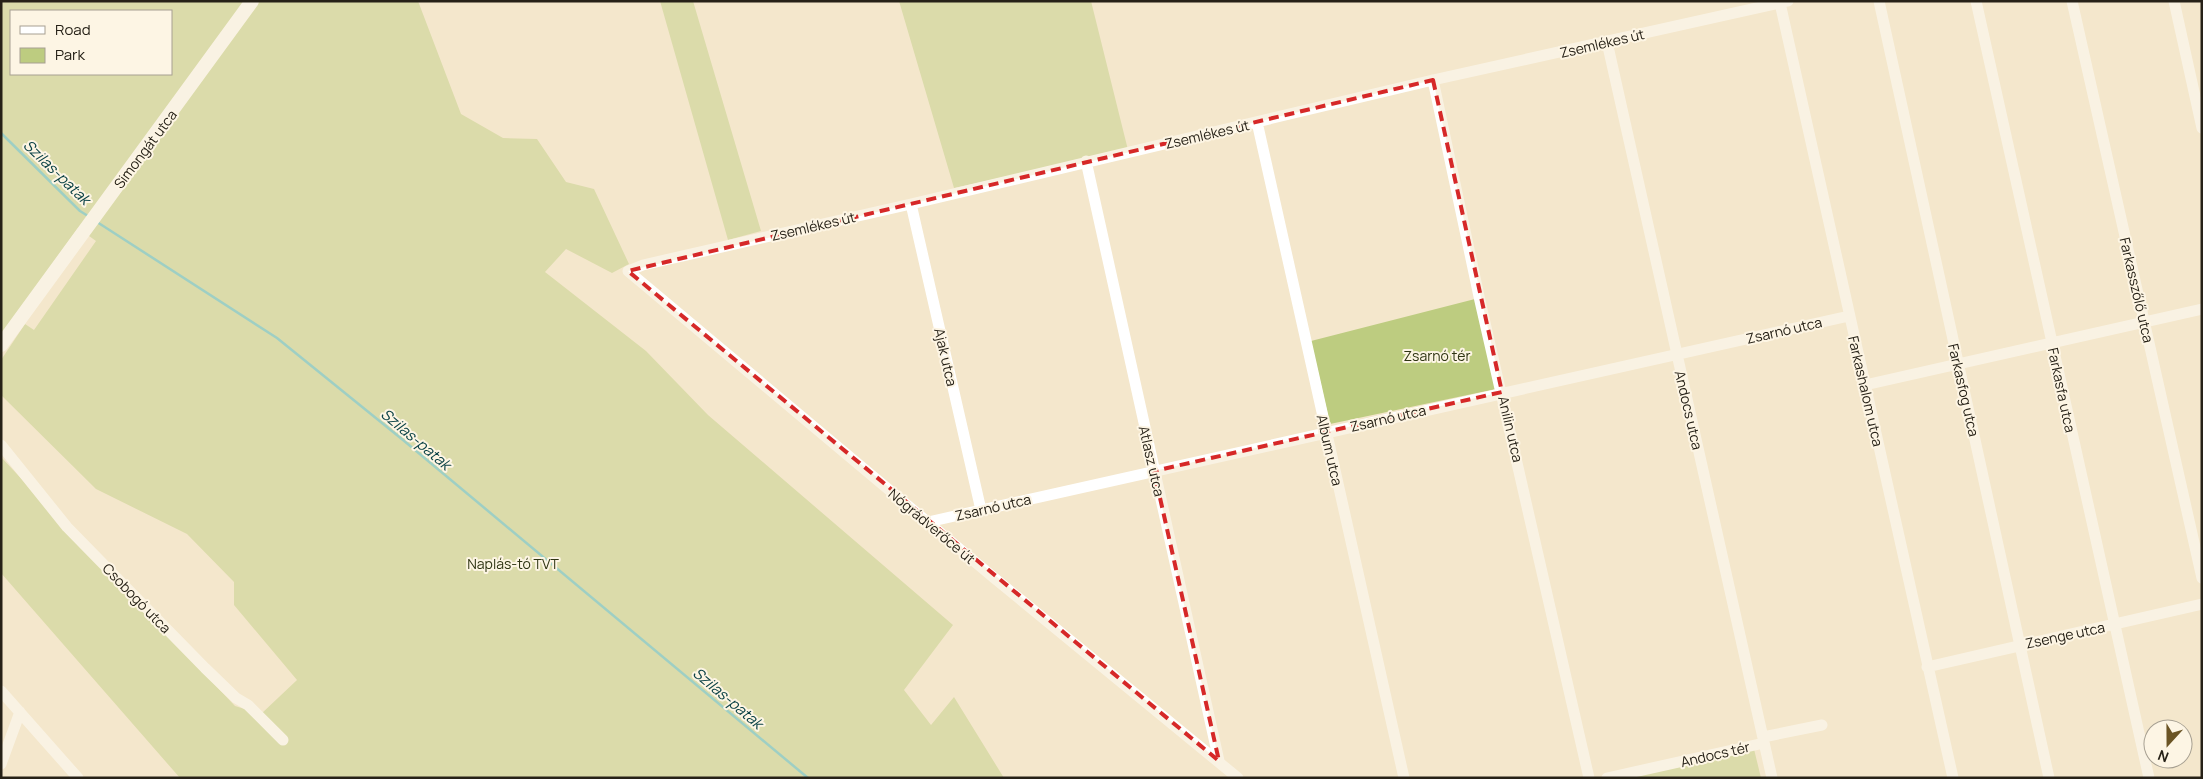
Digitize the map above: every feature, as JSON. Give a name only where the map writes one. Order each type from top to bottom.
[{"type":"main road","name":"Simongát utca","points":[[1,345],[252,1]]},
{"type":"street","name":"Farkasfog utca","points":[[1879,1],[2049,778]]},
{"type":"street","name":"Farkasfa utca","points":[[1976,1],[2149,778]]},
{"type":"street","name":"Farkasszőlő utca","points":[[2072,1],[2202,578]]},
{"type":"street","points":[[2174,1],[2202,128]]},
{"type":"street","name":"Zsemlékes út","points":[[628,271],[643,265],[1434,80],[1784,2]]},
{"type":"street","name":"Farkashalom utca","points":[[1784,2],[1848,316],[1953,778]]},
{"type":"street","name":"Andocs utca","points":[[1607,42],[1772,778]]},
{"type":"street","name":"Anilin utca","points":[[1434,80],[1480,301],[1589,778]]},
{"type":"street","name":"Album utca","points":[[1257,122],[1404,778]]},
{"type":"street","name":"Atlasz utca","points":[[1086,161],[1218,761]]},
{"type":"street","name":"Ajak utca","points":[[910,204],[981,510]]},
{"type":"street","name":"Nógrádverőce út","points":[[628,271],[1238,778]]},
{"type":"street","points":[[1865,385],[2202,309]]},
{"type":"street","name":"Zsarnó utca","points":[[928,522],[1848,316]]},
{"type":"street","name":"Csobogó utca","points":[[1,445],[67,527],[205,668],[236,698],[248,705],[283,740]]},
{"type":"street","name":"Zsenge utca","points":[[1928,666],[2202,604]]},
{"type":"street","points":[[1,691],[78,778]]},
{"type":"street","points":[[1,764],[20,712]]},
{"type":"street","name":"Andocs tér","points":[[1607,778],[1822,725]]},
{"type":"highlighted area","points":[[1433,80],[1502,392],[1154,471],[1219,761],[628,271]]},
{"type":"green space","name":"Naplás-tó TVT","points":[[1,1],[418,1],[461,114],[503,138],[537,139],[566,182],[594,189],[629,264],[612,273],[566,249],[545,272],[646,351],[708,415],[953,625],[904,690],[931,725],[954,697],[1004,778],[180,778],[1,573],[1,457],[235,706],[261,714],[297,680],[234,605],[234,582],[187,534],[96,489],[1,395],[1,360],[25,324],[34,330],[96,241],[78,228],[1,335]]},
{"type":"green space","points":[[660,1],[693,1],[761,231],[728,240]]},
{"type":"green space","points":[[899,1],[1091,1],[1128,150],[954,188]]},
{"type":"green space","name":"Zsarnó tér","points":[[1475,299],[1496,389],[1330,424],[1311,341]]},
{"type":"green space","points":[[1754,749],[1761,778],[1614,778]]},
{"type":"waterway","name":"Szilas-patak","points":[[1,133],[80,211],[88,216]]},
{"type":"waterway","name":"Szilas-patak","points":[[97,222],[277,338],[403,440],[808,778]]}]
